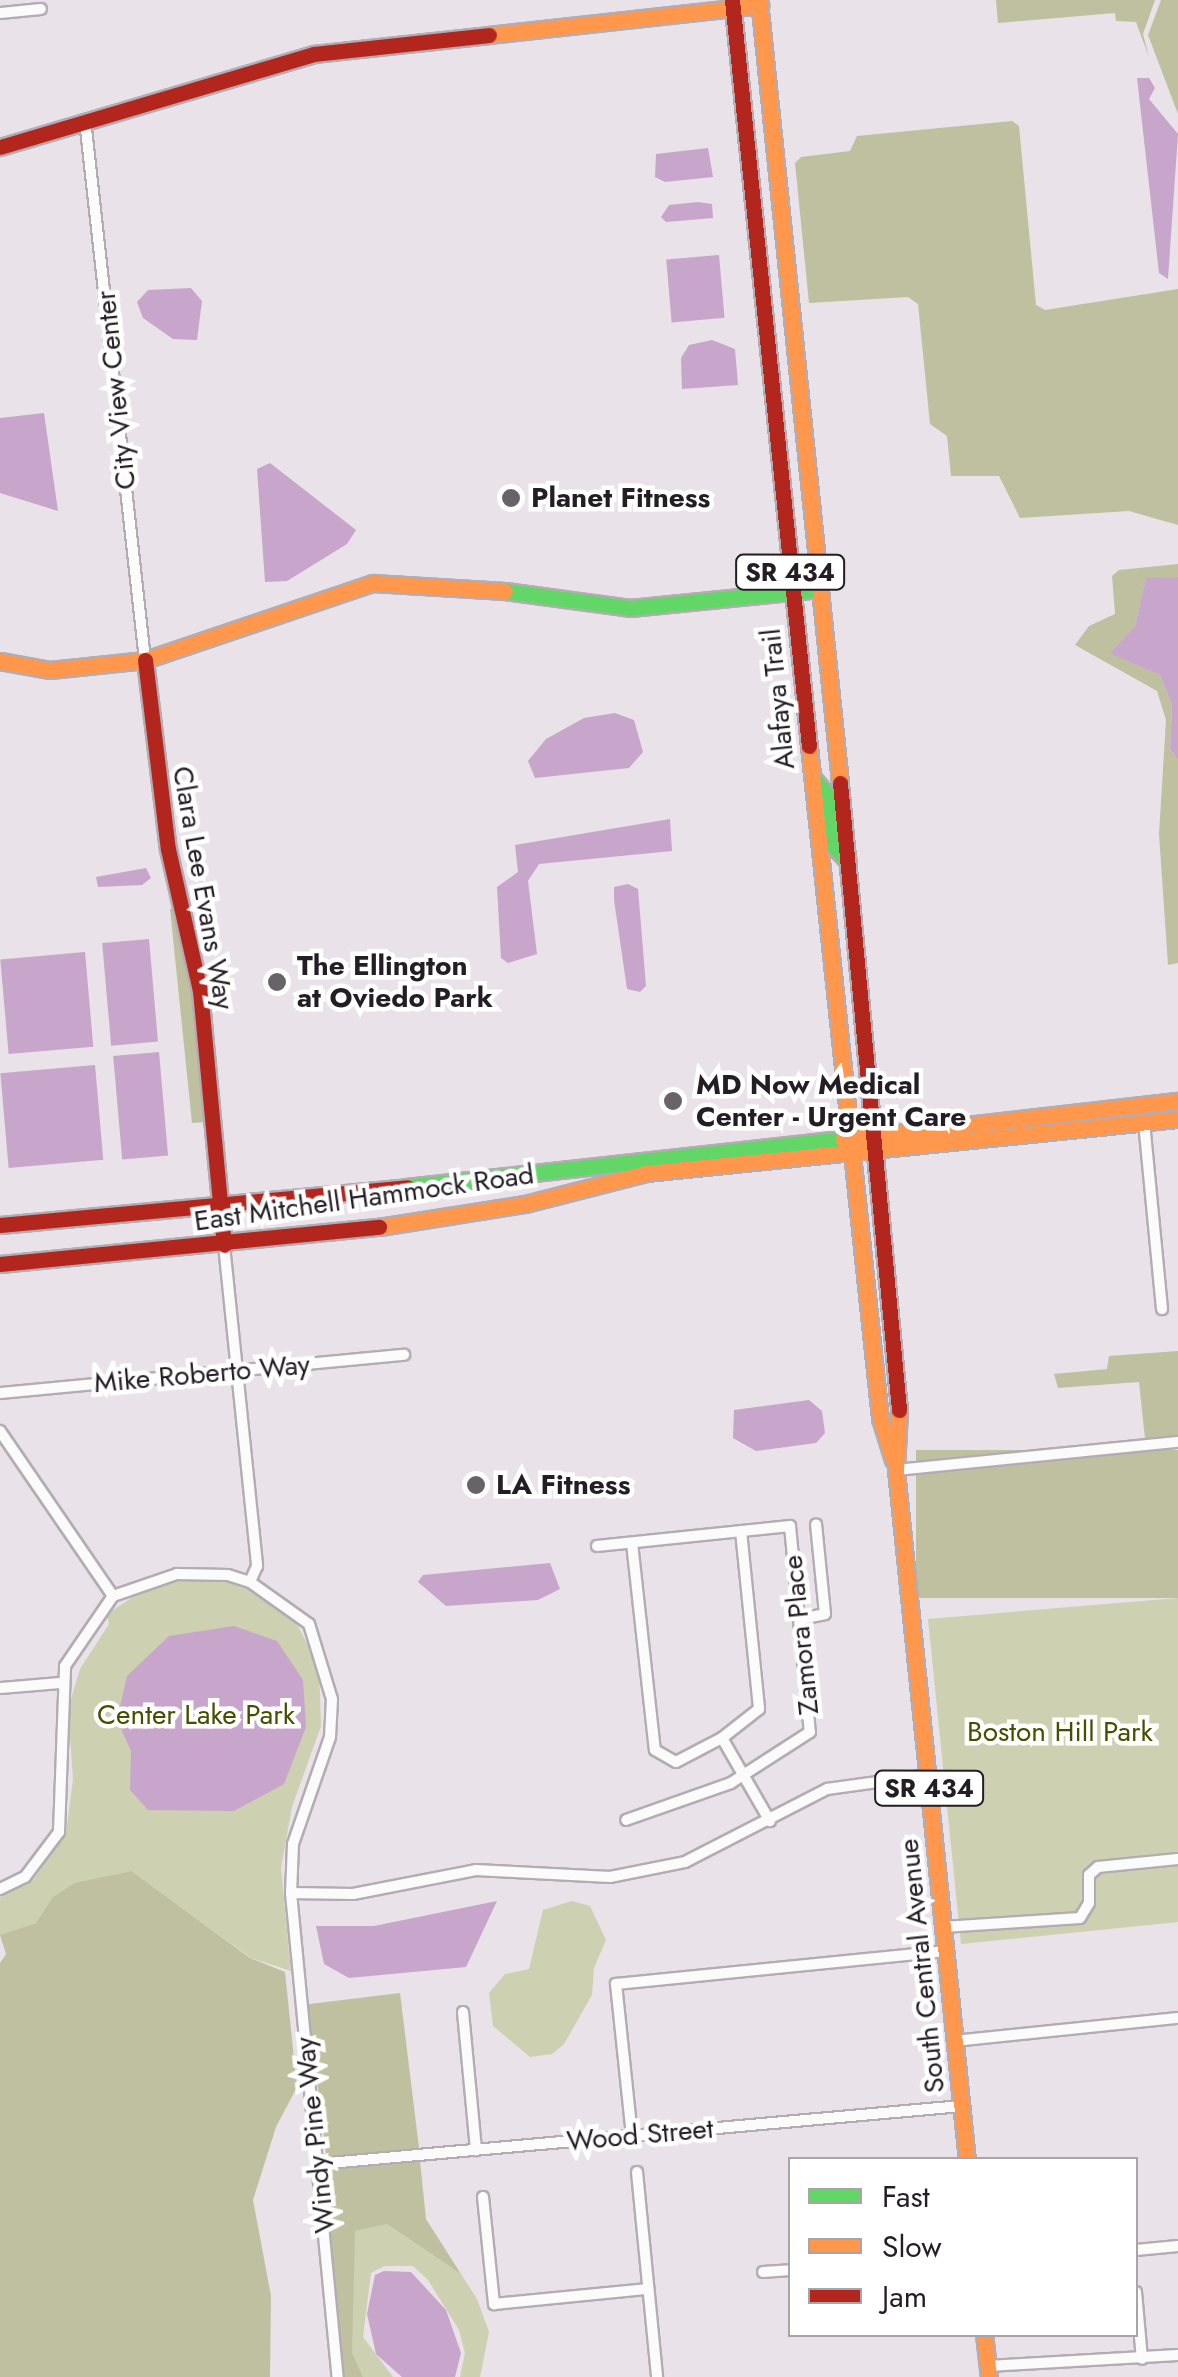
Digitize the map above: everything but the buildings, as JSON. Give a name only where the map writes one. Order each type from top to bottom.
[{"type":"main road","points":[[0,147],[314,54],[760,3]]},
{"type":"main road","name":"Alafaya Trail","points":[[760,3],[848,862],[873,1150]]},
{"type":"main road","name":"Alafaya Trail","points":[[733,4],[851,1153]]},
{"type":"main road","points":[[0,661],[50,670],[145,660],[372,583],[439,582],[630,608],[820,590]]},
{"type":"main road","name":"Clara Lee Evans Way","points":[[145,660],[168,849],[200,991],[224,1245]]},
{"type":"main road","points":[[812,776],[826,793],[832,844],[848,862]]},
{"type":"main road","points":[[1137,1123],[1167,1113],[1175,1101]]},
{"type":"main road","name":"East Mitchell Hammock Road","points":[[0,1225],[218,1206],[1175,1101]]},
{"type":"main road","name":"East Mitchell Hammock Road","points":[[0,1264],[224,1245],[525,1204],[646,1174],[1178,1119]]},
{"type":"main road","name":"South Central Avenue","points":[[873,1150],[900,1417],[896,1470],[966,2157]]},
{"type":"main road","name":"South Central Avenue","points":[[851,1153],[880,1418],[896,1470]]},
{"type":"street","points":[[0,13],[41,9]]},
{"type":"street","name":"City View Center","points":[[85,120],[145,660]]},
{"type":"street","points":[[1137,1123],[1162,1309]]},
{"type":"street","points":[[0,1889],[25,1877],[48,1854],[63,1818],[62,1683],[76,1642],[113,1596],[177,1574],[250,1582],[257,1566],[224,1245]]},
{"type":"street","name":"Mike Roberto Way","points":[[0,1393],[404,1355]]},
{"type":"street","points":[[0,1430],[113,1596]]},
{"type":"street","points":[[896,1470],[1178,1442]]},
{"type":"street","points":[[800,1619],[824,1614],[816,1524]]},
{"type":"street","name":"Zamora Place","points":[[597,1546],[790,1526],[800,1619],[810,1732],[743,1776],[682,1806],[626,1820]]},
{"type":"street","points":[[632,1543],[656,1750],[676,1762],[722,1738],[759,1710],[741,1532]]},
{"type":"street","name":"Windy Pine Way","points":[[250,1582],[308,1624],[332,1698],[330,1737],[292,1844],[291,1894],[338,2377]]},
{"type":"street","points":[[0,1688],[62,1683]]},
{"type":"street","points":[[722,1738],[770,1822]]},
{"type":"street","points":[[291,1894],[353,1894],[476,1870],[610,1876],[685,1862],[770,1822],[826,1789],[928,1775]]},
{"type":"street","points":[[943,1927],[1080,1918],[1089,1903],[1090,1875],[1098,1867],[1178,1859]]},
{"type":"street","points":[[632,2136],[616,1984],[946,1951]]},
{"type":"street","points":[[464,2012],[476,2150]]},
{"type":"street","points":[[954,2041],[1178,2018]]},
{"type":"street","name":"Wood Street","points":[[318,2164],[961,2106]]},
{"type":"street","points":[[636,2172],[657,2377]]},
{"type":"street","points":[[483,2196],[494,2304],[648,2289]]},
{"type":"street","points":[[1138,2250],[1178,2246]]},
{"type":"street","points":[[763,2272],[788,2270]]},
{"type":"street","points":[[1138,2314],[1142,2358]]},
{"type":"street","points":[[987,2357],[1178,2355]]},
{"type":"green space","points":[[996,0],[1155,0],[1143,34],[1149,57],[1136,22],[1116,21],[1115,13],[998,23]]},
{"type":"green space","points":[[1161,0],[1178,0],[1178,114],[1148,35]]},
{"type":"green space","points":[[1012,121],[1019,126],[1036,305],[1045,310],[1178,289],[1178,525],[1129,511],[1020,518],[999,476],[951,476],[947,436],[930,424],[918,304],[908,297],[809,303],[795,163],[801,157],[850,151],[857,136]]},
{"type":"green space","points":[[1178,564],[1178,577],[1146,579],[1135,626],[1111,652],[1160,675],[1172,705],[1170,749],[1178,760],[1178,963],[1168,965],[1159,834],[1166,720],[1157,691],[1075,645],[1089,626],[1115,614],[1112,576],[1119,570]]},
{"type":"green space","points":[[178,908],[195,992],[206,1122],[192,1123],[170,909]]},
{"type":"green space","points":[[1178,1351],[1178,1436],[1145,1439],[1139,1382],[1058,1388],[1054,1374],[1107,1369],[1109,1356]]},
{"type":"green space","points":[[916,1450],[1178,1450],[1178,1598],[916,1598]]},
{"type":"green space","name":"Center Lake Park","points":[[192,1578],[229,1582],[265,1596],[298,1626],[319,1667],[321,1726],[292,1807],[281,1868],[291,1971],[251,1958],[130,1871],[75,1884],[36,1923],[0,1935],[0,1897],[34,1879],[66,1833],[73,1779],[68,1709],[80,1669],[109,1624],[107,1614],[145,1589]]},
{"type":"green space","name":"Boston Hill Park","points":[[1178,1598],[1178,1922],[961,1944],[928,1619]]},
{"type":"green space","points":[[131,1871],[250,1958],[285,1972],[297,2087],[276,2127],[253,2200],[271,2296],[270,2377],[0,2377],[0,1963],[6,1954],[0,1935],[36,1923],[53,1897],[75,1883]]},
{"type":"green space","points":[[572,1901],[590,1906],[606,1940],[594,1968],[592,1995],[564,2044],[552,2054],[530,2057],[493,2026],[489,1993],[505,1974],[529,1969],[543,1910]]},
{"type":"green space","points":[[400,1993],[419,2149],[327,2160],[308,2004]]},
{"type":"green space","points":[[420,2161],[426,2219],[461,2274],[387,2224],[355,2231],[352,2352],[363,2377],[344,2377],[324,2170]]},
{"type":"green space","points":[[387,2224],[461,2274],[477,2299],[489,2332],[480,2377],[460,2377],[465,2353],[459,2330],[428,2280],[413,2266],[384,2266],[371,2273],[363,2337],[393,2377],[363,2377],[352,2352],[350,2250],[355,2231]]},
{"type":"shaded area","points":[[1137,78],[1149,78],[1155,88],[1149,99],[1178,134],[1168,279],[1159,273]]},
{"type":"shaded area","points":[[708,148],[713,177],[665,182],[655,177],[656,154]]},
{"type":"shaded area","points":[[712,204],[713,218],[666,222],[661,217],[669,205]]},
{"type":"shaded area","points":[[719,255],[724,318],[672,322],[666,260]]},
{"type":"shaded area","points":[[191,288],[202,301],[197,340],[173,339],[143,318],[137,302],[148,290]]},
{"type":"shaded area","points":[[712,340],[735,349],[738,385],[682,389],[681,358],[689,345]]},
{"type":"shaded area","points":[[44,413],[58,511],[0,493],[0,418]]},
{"type":"shaded area","points":[[270,463],[356,530],[347,544],[287,581],[265,582],[257,469]]},
{"type":"shaded area","points":[[1178,577],[1178,760],[1170,749],[1172,705],[1160,675],[1110,653],[1135,626],[1146,578]]},
{"type":"shaded area","points":[[615,713],[634,720],[643,752],[629,768],[535,778],[528,761],[546,739],[584,718]]},
{"type":"shaded area","points":[[670,819],[672,851],[539,864],[528,881],[537,954],[508,963],[501,958],[497,887],[518,872],[515,845]]},
{"type":"shaded area","points":[[146,868],[151,878],[142,885],[98,887],[96,877]]},
{"type":"shaded area","points":[[628,884],[638,889],[646,986],[640,992],[627,989],[614,900],[614,887]]},
{"type":"shaded area","points":[[149,939],[158,1042],[111,1046],[102,943]]},
{"type":"shaded area","points":[[85,952],[93,1047],[9,1054],[0,959]]},
{"type":"shaded area","points":[[159,1052],[168,1156],[122,1160],[113,1056]]},
{"type":"shaded area","points":[[95,1065],[103,1160],[9,1168],[0,1073]]},
{"type":"shaded area","points":[[809,1400],[822,1411],[825,1433],[816,1443],[756,1451],[733,1438],[734,1410]]},
{"type":"shaded area","points":[[550,1563],[560,1589],[538,1600],[446,1606],[418,1582],[423,1575]]},
{"type":"shaded area","points":[[234,1626],[277,1641],[303,1680],[306,1727],[284,1784],[234,1811],[148,1810],[130,1790],[131,1751],[117,1720],[127,1676],[169,1636]]},
{"type":"shaded area","points":[[497,1901],[466,1967],[349,1978],[324,1964],[316,1926],[374,1926]]},
{"type":"shaded area","points":[[384,2271],[411,2272],[446,2310],[461,2353],[455,2377],[402,2377],[376,2354],[367,2314],[375,2275]]},
{"type":"traffic: fast","points":[[505,591],[630,608],[820,589]]},
{"type":"traffic: fast","points":[[812,777],[826,793],[832,844],[848,862]]},
{"type":"traffic: fast","points":[[407,1187],[843,1139]]},
{"type":"traffic: slow","points":[[759,0],[840,783]]},
{"type":"traffic: slow","points":[[489,35],[760,5]]},
{"type":"traffic: slow","points":[[0,661],[50,670],[145,660],[373,583],[505,591]]},
{"type":"traffic: slow","points":[[809,746],[880,1418],[893,1460]]},
{"type":"traffic: slow","points":[[843,1139],[1178,1101]]},
{"type":"traffic: slow","points":[[379,1227],[525,1204],[646,1173],[1178,1119]]},
{"type":"traffic: slow","points":[[899,1410],[896,1470],[967,2157]]},
{"type":"traffic: slow","points":[[984,2337],[989,2377]]},
{"type":"traffic: jam","points":[[732,0],[809,746]]},
{"type":"traffic: jam","points":[[0,147],[314,54],[489,35]]},
{"type":"traffic: jam","points":[[145,660],[168,849],[200,991],[224,1245]]},
{"type":"traffic: jam","points":[[840,783],[899,1410]]},
{"type":"traffic: jam","points":[[0,1225],[407,1187]]},
{"type":"traffic: jam","points":[[0,1264],[379,1227]]},
{"type":"place","name":"Planet Fitness","points":[[511,498]]},
{"type":"place","name":"The Ellington at Oviedo Park","points":[[277,982]]},
{"type":"place","name":"MD Now Medical Center - Urgent Care","points":[[673,1101]]},
{"type":"place","name":"LA Fitness","points":[[476,1485]]}]
